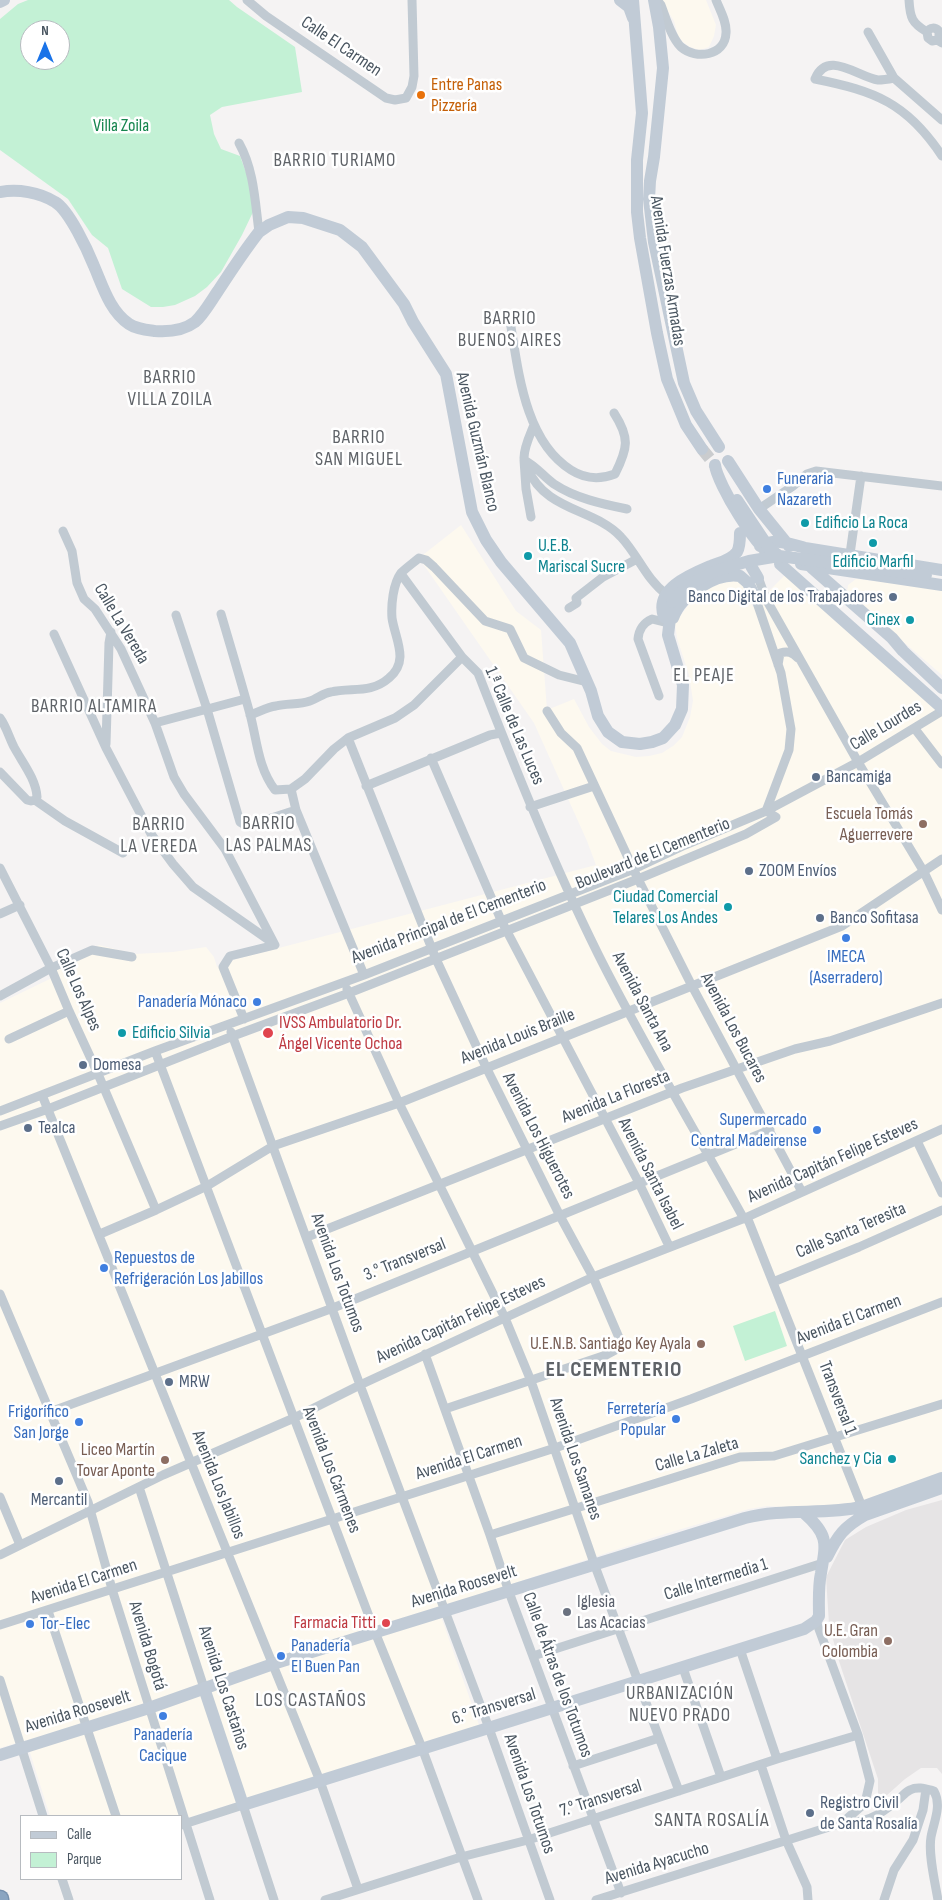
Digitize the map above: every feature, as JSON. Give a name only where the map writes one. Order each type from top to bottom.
[{"type":"street","points":[[0,2],[4,0]]},
{"type":"street","name":"Calle El Carmen","points":[[246,0],[266,16],[386,98],[395,100],[406,98],[412,87],[414,76],[412,0]]},
{"type":"street","points":[[620,0],[629,7],[636,26]]},
{"type":"street","name":"Avenida Fuerzas Armadas","points":[[633,0],[642,113],[637,160],[637,212],[640,238],[667,379],[686,425],[702,449]]},
{"type":"street","points":[[636,26],[639,0]]},
{"type":"street","points":[[648,0],[661,97]]},
{"type":"street","points":[[656,0],[661,5],[676,41],[682,48],[704,55],[717,50],[725,40],[726,28],[716,0]]},
{"type":"street","name":"Avenida Fuerzas Armadas","points":[[656,0],[663,68],[649,199],[654,242],[684,383],[696,411],[719,447]]},
{"type":"street","points":[[909,0],[912,19],[915,25],[927,32],[930,28],[937,29],[940,34],[940,41]]},
{"type":"street","points":[[868,32],[894,78],[942,120]]},
{"type":"street","points":[[894,78],[880,80],[852,69],[824,66],[818,70],[815,79],[863,90],[902,111],[929,136],[942,156]]},
{"type":"street","points":[[239,143],[245,155],[252,179],[259,232]]},
{"type":"street","name":"Avenida Guzmán Blanco","points":[[0,192],[13,189],[36,194],[56,202],[70,219],[116,312],[130,325],[147,330],[172,331],[184,328],[195,322],[259,232],[269,225],[288,217],[303,218],[340,230],[362,247],[404,304],[413,322],[446,374],[472,512],[486,540],[500,562],[570,644],[587,682],[598,716],[608,732],[622,742],[640,744],[663,738],[679,719],[683,697],[679,668],[668,641],[669,598]]},
{"type":"street","points":[[509,315],[521,386],[534,425],[547,448],[561,464],[586,478],[603,479],[615,474],[622,460],[626,443],[623,426],[614,413]]},
{"type":"street","points":[[531,517],[524,460],[534,425]]},
{"type":"street","points":[[524,460],[566,491],[602,504],[627,510]]},
{"type":"street","points":[[524,460],[531,476],[546,493],[565,506],[603,524],[621,536],[654,583],[669,598]]},
{"type":"street","points":[[728,460],[759,509],[797,554],[892,638],[942,688]]},
{"type":"street","points":[[715,465],[734,500],[772,555],[942,709]]},
{"type":"street","points":[[759,509],[807,474],[816,471],[942,486]]},
{"type":"street","points":[[850,554],[861,476]]},
{"type":"street","points":[[734,500],[744,498],[747,493],[746,488]]},
{"type":"street","points":[[734,500],[740,533],[751,566],[766,599],[858,762],[924,872],[942,910]]},
{"type":"street","points":[[734,500],[769,548],[772,555]]},
{"type":"street","name":"Calle La Vereda","points":[[64,531],[72,551],[77,583],[84,599],[96,609],[121,649],[155,724],[174,777],[184,794],[225,850],[275,945]]},
{"type":"street","points":[[669,598],[676,585],[690,575],[729,559],[737,552],[740,544],[740,533]]},
{"type":"street","points":[[772,555],[770,542],[797,554],[864,574],[942,585]]},
{"type":"street","points":[[753,592],[751,555],[797,554],[805,548],[942,570]]},
{"type":"street","points":[[669,598],[688,585],[718,570],[772,555],[942,578]]},
{"type":"street","points":[[250,715],[274,706],[310,701],[329,692],[365,690],[380,685],[391,678],[400,665],[401,657],[392,618],[394,593],[401,574],[419,558],[426,560],[485,621],[510,629],[524,658],[559,675],[587,682]]},
{"type":"street","points":[[569,608],[576,603],[576,598],[603,577],[637,559]]},
{"type":"street","name":"1.ª Calle de Las Luces","points":[[401,574],[462,657],[478,673],[530,807],[575,903]]},
{"type":"street","points":[[847,598],[848,582],[855,576],[864,574]]},
{"type":"street","points":[[659,696],[638,639],[639,631],[645,622],[652,619],[668,623],[684,599],[696,589],[716,580],[730,576],[740,576],[748,583],[753,592],[781,673],[791,729],[789,750],[766,811]]},
{"type":"street","points":[[221,614],[250,715],[261,765],[267,780],[275,790],[291,790],[348,738],[395,718],[414,705],[462,657]]},
{"type":"street","points":[[176,615],[207,708],[240,822],[248,826],[296,810]]},
{"type":"street","points":[[106,748],[108,643],[110,632]]},
{"type":"street","points":[[54,634],[106,748],[151,834],[193,887],[275,945]]},
{"type":"street","points":[[778,665],[780,653],[786,651],[802,661]]},
{"type":"street","points":[[155,724],[245,699]]},
{"type":"street","name":"Calle Lourdes","points":[[766,811],[915,729],[942,709]]},
{"type":"street","name":"Avenida Los Bucares","points":[[547,711],[561,733],[577,748],[638,879],[692,986],[802,1192]]},
{"type":"street","points":[[0,718],[13,746],[25,764],[37,791],[35,800]]},
{"type":"street","points":[[915,729],[942,764]]},
{"type":"street","points":[[366,786],[431,758],[490,735],[501,733]]},
{"type":"street","name":"Avenida Los Higuerotes","points":[[348,738],[436,959],[486,1068],[592,1277],[620,1340],[619,1348],[597,1359],[445,1409]]},
{"type":"street","name":"Avenida Santa Isabel","points":[[431,758],[500,920],[639,1183],[669,1246]]},
{"type":"street","points":[[0,772],[27,800],[35,800],[65,821],[123,853]]},
{"type":"street","points":[[530,807],[594,786]]},
{"type":"street","points":[[291,790],[296,810],[364,975]]},
{"type":"street","name":"Avenida Principal de El Cementerio","points":[[0,1112],[156,1051],[364,975],[431,947],[634,869],[766,811]]},
{"type":"street","name":"Boulevard de El Cementerio","points":[[0,1126],[349,993],[638,879],[746,834],[776,817],[766,811]]},
{"type":"street","name":"Avenida Louis Braille","points":[[100,1234],[207,1186],[273,1146],[399,1103],[627,1010],[842,926],[942,859]]},
{"type":"street","name":"Calle Los Alpes","points":[[0,868],[51,968],[68,1011],[98,1074],[156,1210]]},
{"type":"street","name":"Avenida Santa Ana","points":[[575,903],[595,948],[627,1010],[745,1218]]},
{"type":"street","points":[[0,914],[20,904]]},
{"type":"street","points":[[244,1019],[222,967],[230,956],[275,945]]},
{"type":"street","points":[[0,996],[51,968],[92,950],[132,957]]},
{"type":"street","name":"Avenida Los Samanes","points":[[344,982],[399,1103],[506,1318],[531,1381],[595,1566],[679,1791]]},
{"type":"street","name":"Avenida La Floresta","points":[[307,1237],[528,1151],[604,1118],[674,1092],[795,1049],[830,1041],[942,1003]]},
{"type":"street","points":[[9,1039],[68,1011]]},
{"type":"street","name":"Avenida Los Totumos","points":[[228,1024],[360,1384],[446,1611],[550,1900]]},
{"type":"street","name":"Avenida Los Cármenes","points":[[156,1051],[264,1333],[294,1418],[422,1748],[478,1900]]},
{"type":"street","name":"Avenida Los Jabillos","points":[[42,1095],[100,1234],[154,1374],[229,1553],[320,1781],[358,1889]]},
{"type":"street","name":"Avenida Capitán Felipe Esteves","points":[[0,1555],[163,1475],[294,1418],[360,1384],[592,1277],[745,1218],[942,1129]]},
{"type":"street","name":"3.° Transversal","points":[[50,1412],[333,1308],[770,1130]]},
{"type":"street","points":[[917,1141],[942,1193]]},
{"type":"street","name":"Calle Santa Teresita","points":[[773,1282],[859,1247],[942,1210]]},
{"type":"street","name":"Transversal 1","points":[[745,1218],[804,1355],[862,1507]]},
{"type":"street","name":"Avenida Bogotá","points":[[0,1294],[88,1502],[112,1589],[181,1815]]},
{"type":"street","name":"Avenida El Carmen","points":[[0,1625],[333,1520],[468,1474],[555,1448],[691,1400],[942,1302]]},
{"type":"street","name":"Calle de Átras de los Totumos","points":[[425,1354],[509,1592],[621,1893]]},
{"type":"street","name":"Calle La Zaleta","points":[[490,1535],[740,1457],[774,1456],[942,1404]]},
{"type":"street","name":"Avenida Roosevelt","points":[[0,1755],[149,1708],[273,1664],[763,1514],[837,1511],[862,1507],[942,1478]]},
{"type":"street","name":"Avenida Los Castaños","points":[[139,1487],[274,1900]]},
{"type":"street","points":[[823,1563],[832,1543],[846,1527],[855,1521],[865,1515],[942,1488]]},
{"type":"street","points":[[0,1497],[20,1545]]},
{"type":"street","points":[[804,1513],[822,1532],[825,1554],[816,1621],[858,1735],[870,1781],[865,1803],[842,1823]]},
{"type":"street","name":"Calle Intermedia 1","points":[[533,1656],[823,1563]]},
{"type":"street","points":[[48,1611],[116,1815]]},
{"type":"street","name":"6.° Transversal","points":[[184,1824],[804,1629],[816,1621]]},
{"type":"street","points":[[740,1649],[777,1758]]},
{"type":"street","points":[[682,1668],[721,1777]]},
{"type":"street","points":[[0,1680],[43,1815]]},
{"type":"street","name":"7.° Transversal","points":[[325,1900],[461,1857],[528,1840],[761,1765],[777,1758],[858,1735]]},
{"type":"street","points":[[573,1766],[659,1738]]},
{"type":"street","points":[[761,1765],[786,1840],[807,1887],[808,1900]]},
{"type":"street","points":[[842,1823],[865,1821],[884,1811],[910,1790],[918,1788],[934,1791],[937,1797],[938,1812],[930,1838],[938,1900]]},
{"type":"street","points":[[884,1900],[894,1870],[912,1840],[923,1810],[926,1789]]},
{"type":"street","name":"Avenida Ayacucho","points":[[596,1900],[842,1823]]},
{"type":"street","name":"Avenida Bogotá","points":[[184,1824],[210,1900]]},
{"type":"street","points":[[62,1880],[69,1900]]},
{"type":"shaded area","points":[[661,0],[706,0],[716,25],[709,47],[700,50],[690,47],[683,42],[678,36],[674,21]]},
{"type":"shaded area","points":[[461,525],[516,611],[541,630],[547,710],[574,699],[589,727],[602,744],[611,751],[636,757],[649,756],[662,753],[682,737],[690,717],[693,701],[689,675],[677,638],[675,623],[702,587],[738,580],[746,591],[753,607],[787,573],[942,714],[942,1472],[847,1506],[820,1509],[767,1506],[749,1509],[668,1533],[438,1608],[479,1725],[182,1820],[182,1815],[50,1815],[26,1740],[0,1748],[0,1003],[56,976],[53,968],[99,945],[134,954],[173,952],[206,947],[214,957],[217,967],[233,960],[596,865],[534,723],[419,558]]},
{"type":"shaded area","points":[[856,579],[942,588],[942,675],[849,595],[847,592],[848,585]]},
{"type":"shaded area","name":"U.E. Gran Colombia","points":[[942,1500],[942,1774],[937,1768],[921,1768],[905,1779],[878,1806],[878,1779],[838,1658],[829,1624],[826,1577],[845,1540],[866,1527],[906,1510]]},
{"type":"green space","name":"Villa Zoila","points":[[28,0],[229,0],[295,47],[302,92],[222,107],[210,115],[214,134],[221,149],[240,156],[253,191],[253,212],[221,272],[207,287],[195,296],[175,305],[151,307],[122,289],[108,248],[92,235],[68,199],[0,150],[0,19],[18,4]]},
{"type":"green space","points":[[775,1311],[787,1346],[745,1361],[733,1326]]},
{"type":"tunnel","points":[[702,449],[715,465]]},
{"type":"place","name":"Entre Panas Pizzería","points":[[421,95]]},
{"type":"place","name":"Funeraria Nazareth","points":[[767,489]]},
{"type":"place","name":"Edificio La Roca","points":[[805,523]]},
{"type":"place","name":"Edificio Marfil","points":[[873,543]]},
{"type":"place","name":"U.E.B. Mariscal Sucre","points":[[528,556]]},
{"type":"place","name":"Banco Digital de los Trabajadores","points":[[893,597]]},
{"type":"place","name":"Cinex","points":[[910,620]]},
{"type":"place","name":"Bancamiga","points":[[816,777]]},
{"type":"place","name":"Escuela Tomás Aguerrevere","points":[[923,824]]},
{"type":"place","name":"ZOOM Envíos","points":[[749,871]]},
{"type":"place","name":"Ciudad Comercial Telares Los Andes","points":[[728,907]]},
{"type":"place","name":"Banco Sofitasa","points":[[820,918]]},
{"type":"place","name":"IMECA (Aserradero)","points":[[846,938]]},
{"type":"place","name":"Panadería Mónaco","points":[[257,1002]]},
{"type":"place","name":"Edificio Silvia","points":[[122,1033]]},
{"type":"place","name":"IVSS Ambulatorio Dr. Ángel Vicente Ochoa","points":[[268,1033]]},
{"type":"place","name":"Domesa","points":[[83,1065]]},
{"type":"place","name":"Tealca","points":[[28,1128]]},
{"type":"place","name":"Supermercado Central Madeirense","points":[[817,1130]]},
{"type":"place","name":"Repuestos de Refrigeración Los Jabillos","points":[[104,1268]]},
{"type":"place","name":"U.E.N.B. Santiago Key Ayala","points":[[701,1344]]},
{"type":"place","name":"MRW","points":[[169,1382]]},
{"type":"place","name":"Ferretería Popular","points":[[676,1419]]},
{"type":"place","name":"Frigorífico San Jorge","points":[[79,1422]]},
{"type":"place","name":"Sanchez y Cia","points":[[892,1459]]},
{"type":"place","name":"Liceo Martín Tovar Aponte","points":[[165,1460]]},
{"type":"place","name":"Mercantil","points":[[59,1481]]},
{"type":"place","name":"Iglesia Las Acacias","points":[[567,1612]]},
{"type":"place","name":"Farmacia Titti","points":[[386,1623]]},
{"type":"place","name":"Tor-Elec","points":[[30,1624]]},
{"type":"place","name":"U.E. Gran Colombia","points":[[888,1641]]},
{"type":"place","name":"Panadería El Buen Pan","points":[[281,1656]]},
{"type":"place","name":"Panadería Cacique","points":[[163,1716]]},
{"type":"place","name":"Registro Civil de Santa Rosalía","points":[[810,1813]]},
{"type":"district","name":"BARRIO TURIAMO","points":[[335,161]]},
{"type":"district","name":"BARRIO BUENOS AIRES","points":[[510,330]]},
{"type":"district","name":"BARRIO VILLA ZOILA","points":[[170,389]]},
{"type":"district","name":"BARRIO SAN MIGUEL","points":[[359,449]]},
{"type":"district","name":"EL PEAJE","points":[[704,676]]},
{"type":"district","name":"BARRIO ALTAMIRA","points":[[94,707]]},
{"type":"district","name":"BARRIO LAS PALMAS","points":[[269,835]]},
{"type":"district","name":"BARRIO LA VEREDA","points":[[159,836]]},
{"type":"district","name":"EL CEMENTERIO","points":[[614,1370]]},
{"type":"district","name":"LOS CASTAÑOS","points":[[311,1701]]},
{"type":"district","name":"URBANIZACIÓN NUEVO PRADO","points":[[680,1705]]},
{"type":"district","name":"SANTA ROSALÍA","points":[[712,1821]]}]
